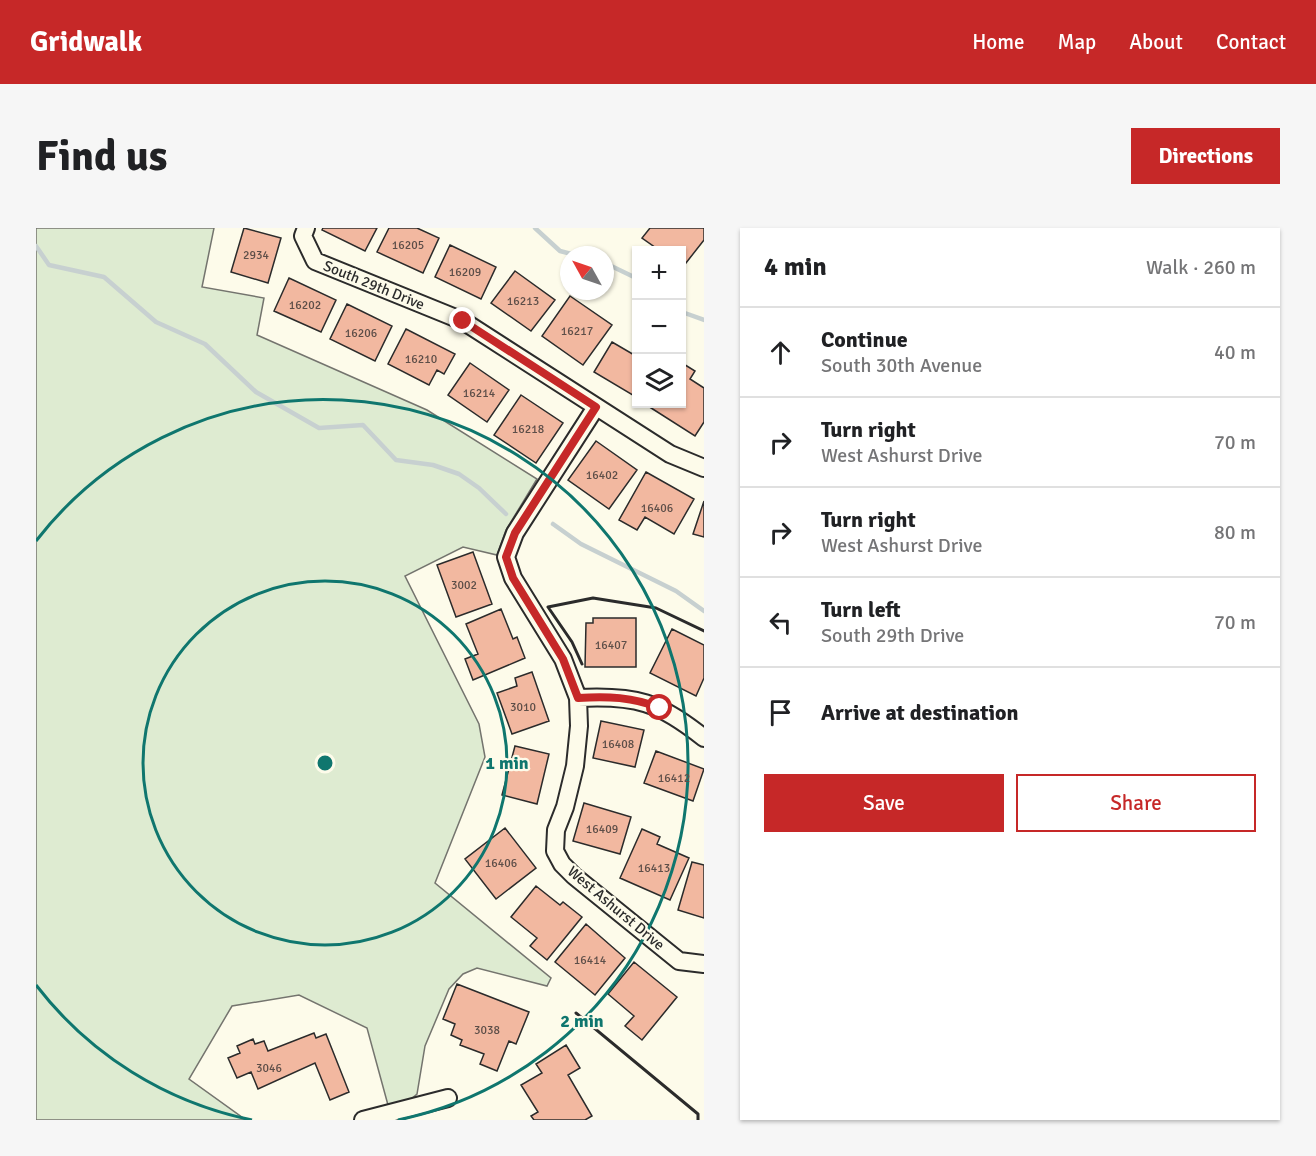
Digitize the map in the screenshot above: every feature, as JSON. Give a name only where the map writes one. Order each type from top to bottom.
[{"type":"street","name":"South 29th Drive","points":[[304,232],[315,261],[463,321],[670,454],[704,468]]},
{"type":"street","name":"West Ashurst Drive","points":[[596,407],[515,533],[506,557],[513,578],[563,659],[578,698],[579,726],[575,766],[565,807],[556,830],[555,851],[562,864],[574,876],[679,961],[704,964]]},
{"type":"street","points":[[578,698],[604,696],[640,700],[680,720],[704,738]]},
{"type":"street","points":[[363,1120],[448,1098]]},
{"type":"green space","points":[[36,228],[214,228],[202,287],[264,298],[257,335],[427,410],[537,479],[506,530],[497,555],[463,547],[405,576],[479,724],[485,757],[435,883],[551,978],[547,986],[477,968],[463,974],[449,989],[425,1046],[417,1094],[410,1100],[388,1105],[367,1028],[299,995],[232,1006],[189,1079],[246,1120],[36,1120]]},
{"type":"building","points":[[244,228],[281,238],[268,283],[231,272]]},
{"type":"building","points":[[323,228],[377,228],[365,251],[322,230]]},
{"type":"building","points":[[389,228],[417,228],[439,238],[423,273],[377,252]]},
{"type":"building","points":[[650,228],[704,228],[704,240],[686,263],[686,246],[653,246],[642,238]]},
{"type":"building","points":[[450,245],[496,267],[481,299],[435,277]]},
{"type":"building","points":[[515,271],[555,300],[531,331],[491,303]]},
{"type":"building","points":[[289,278],[336,300],[321,332],[274,311]]},
{"type":"building","points":[[567,300],[576,300],[612,325],[583,365],[542,336]]},
{"type":"building","points":[[347,304],[392,326],[375,361],[330,339]]},
{"type":"building","points":[[406,329],[455,354],[444,374],[437,370],[429,385],[388,364]]},
{"type":"building","points":[[612,342],[632,354],[632,395],[594,372]]},
{"type":"building","points":[[470,363],[509,390],[487,422],[448,395]]},
{"type":"building","points":[[686,365],[695,371],[690,379],[704,388],[704,422],[695,436],[651,408],[686,408]]},
{"type":"building","points":[[521,395],[563,423],[536,463],[494,435]]},
{"type":"building","points":[[596,441],[637,470],[609,509],[568,480]]},
{"type":"building","points":[[646,472],[694,499],[674,534],[645,517],[637,530],[619,520]]},
{"type":"building","points":[[704,501],[704,537],[693,534]]},
{"type":"building","points":[[473,552],[492,604],[456,617],[437,565]]},
{"type":"building","points":[[501,609],[513,639],[517,637],[525,658],[473,680],[465,659],[478,654],[466,624]]},
{"type":"building","points":[[593,618],[636,618],[636,667],[585,667],[586,623],[593,623]]},
{"type":"building","points":[[672,629],[704,645],[704,678],[696,696],[650,673]]},
{"type":"building","points":[[532,672],[549,721],[512,734],[497,693],[517,686],[515,678]]},
{"type":"building","points":[[601,721],[644,730],[635,767],[593,758]]},
{"type":"building","points":[[515,746],[549,754],[537,804],[502,795]]},
{"type":"building","points":[[656,751],[704,769],[693,801],[644,783]]},
{"type":"building","points":[[584,803],[631,817],[620,854],[573,841]]},
{"type":"building","points":[[505,828],[536,868],[496,899],[465,859]]},
{"type":"building","points":[[642,829],[660,837],[657,844],[689,858],[670,900],[620,878]]},
{"type":"building","points":[[692,862],[704,865],[704,918],[678,910]]},
{"type":"building","points":[[536,886],[560,905],[563,902],[582,917],[547,960],[530,946],[537,938],[511,917]]},
{"type":"building","points":[[586,924],[625,958],[595,995],[555,962]]},
{"type":"building","points":[[634,962],[677,997],[642,1040],[625,1026],[634,1016],[608,994]]},
{"type":"building","points":[[457,984],[529,1012],[516,1044],[509,1041],[497,1071],[480,1064],[484,1054],[460,1045],[462,1040],[451,1035],[455,1024],[443,1019]]},
{"type":"building","points":[[314,1033],[316,1038],[326,1034],[349,1092],[330,1100],[315,1063],[258,1089],[251,1072],[237,1078],[228,1058],[240,1053],[237,1046],[253,1039],[255,1044],[264,1041],[268,1051]]},
{"type":"building","points":[[566,1045],[580,1068],[568,1075],[592,1116],[585,1120],[534,1120],[531,1116],[538,1112],[521,1085],[542,1073],[536,1064]]},
{"type":"waterway","points":[[535,228],[560,251]]},
{"type":"waterway","points":[[36,246],[49,265],[104,277],[156,322],[205,344],[256,392],[319,428],[363,425],[396,460],[433,465],[459,474],[479,488],[506,514]]},
{"type":"waterway","points":[[614,267],[632,276]]},
{"type":"waterway","points":[[686,313],[704,320]]},
{"type":"waterway","points":[[553,524],[581,544],[676,591],[704,611]]},
{"type":"wall","points":[[582,664],[572,642],[548,607],[593,598],[656,608],[704,631]]},
{"type":"wall","points":[[576,1013],[698,1114],[698,1120]]},
{"type":"route","points":[[463,321],[596,407],[515,533],[506,557],[513,578],[563,659],[578,698],[604,696],[640,700],[660,708]]}]
